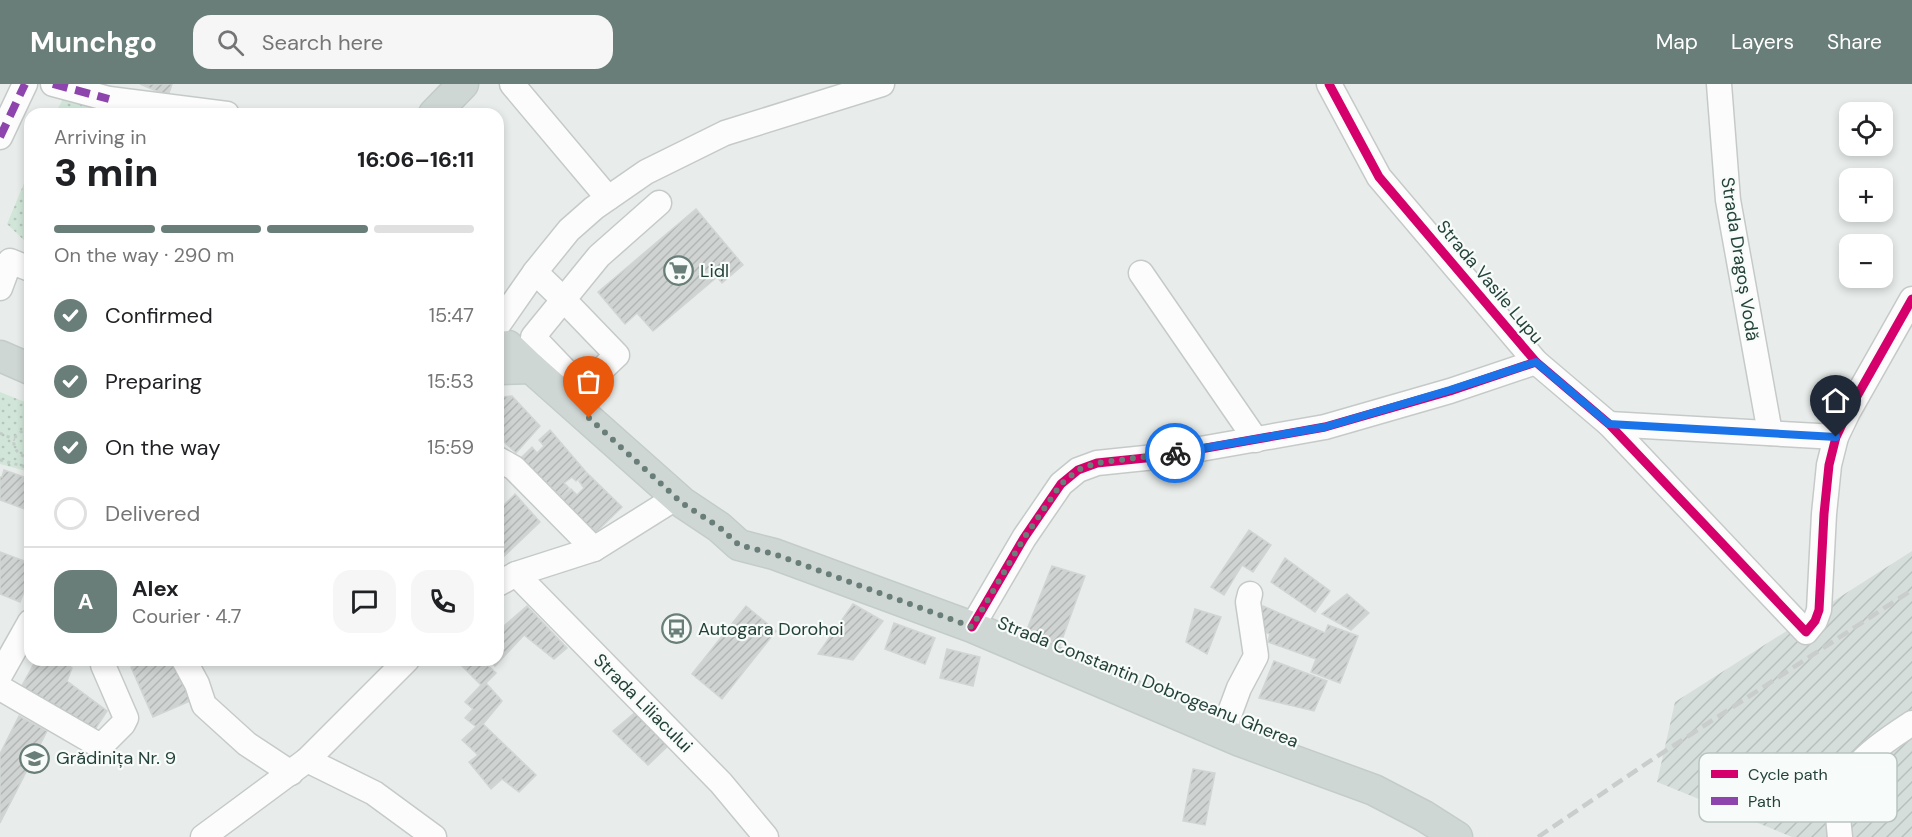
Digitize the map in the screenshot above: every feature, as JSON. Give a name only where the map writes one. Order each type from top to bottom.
[{"type":"main road","points":[[440,108],[463,84]]},
{"type":"main road","name":"Strada Constantin Dobrogeanu Gherea","points":[[504,349],[577,395],[682,503],[719,527],[739,545],[774,554],[972,627],[1222,734],[1374,790],[1424,816],[1457,837]]},
{"type":"main road","points":[[0,356],[24,366]]},
{"type":"street","points":[[0,137],[25,84]]},
{"type":"street","points":[[53,84],[110,99],[180,108]]},
{"type":"street","points":[[512,84],[608,198]]},
{"type":"street","points":[[504,338],[535,272],[569,230],[594,208],[646,172],[725,133],[882,84]]},
{"type":"street","name":"Strada Vasile Lupu","points":[[1329,84],[1379,177],[1536,362],[1609,424],[1806,632],[1815,621],[1819,610],[1825,504],[1829,465],[1836,437]]},
{"type":"street","name":"Strada Dragoș Vodă","points":[[1719,84],[1728,200],[1770,433]]},
{"type":"street","points":[[535,272],[563,299],[617,355],[577,395],[533,337],[563,299],[599,256],[659,203]]},
{"type":"street","points":[[0,288],[10,261],[24,267]]},
{"type":"street","points":[[1141,273],[1256,440]]},
{"type":"street","points":[[1609,424],[1836,437],[1848,412],[1905,326],[1912,299]]},
{"type":"street","points":[[972,627],[1024,538],[1061,484],[1078,470],[1096,463],[1155,457],[1325,427],[1536,362]]},
{"type":"street","points":[[504,462],[514,468],[594,549]]},
{"type":"street","points":[[507,579],[594,549],[677,497]]},
{"type":"street","name":"Strada Liliacului","points":[[507,579],[722,783],[766,837]]},
{"type":"street","points":[[1222,734],[1239,688],[1256,656],[1248,602],[1250,594]]},
{"type":"street","points":[[0,675],[24,633]]},
{"type":"street","points":[[0,688],[95,743],[104,743],[126,718],[103,666]]},
{"type":"street","points":[[187,666],[197,684],[204,705],[247,744],[299,767],[374,793],[434,837]]},
{"type":"street","points":[[203,837],[299,767],[393,666]]},
{"type":"street","points":[[1871,753],[1912,723]]},
{"type":"street","points":[[1839,822],[1840,837]]},
{"type":"path","points":[[24,431],[20,432],[14,445],[18,453],[24,456]]},
{"type":"path","points":[[0,433],[15,440]]},
{"type":"path","points":[[0,460],[22,466],[24,463]]},
{"type":"shaded area","points":[[1912,551],[1912,837],[1792,837],[1755,822],[1897,822],[1897,753],[1699,753],[1699,799],[1657,782],[1675,702]]},
{"type":"green space","points":[[65,95],[118,108],[58,108]]},
{"type":"green space","points":[[24,183],[24,240],[7,224]]},
{"type":"green space","points":[[0,392],[24,402],[24,470],[0,464]]},
{"type":"building","points":[[140,84],[172,84],[168,96]]},
{"type":"building","name":"Lidl","points":[[696,209],[743,265],[722,283],[717,277],[653,331],[637,313],[625,324],[598,292]]},
{"type":"building","points":[[512,396],[540,426],[516,453],[504,442],[504,397]]},
{"type":"building","points":[[550,430],[586,472],[576,481],[572,477],[564,483],[569,488],[561,497],[521,458],[532,447],[537,453],[544,446],[539,440]]},
{"type":"building","points":[[4,470],[24,477],[24,509],[0,500],[0,477]]},
{"type":"building","points":[[587,473],[622,507],[594,534],[560,499],[571,489],[577,495],[584,488],[579,481]]},
{"type":"building","points":[[515,494],[540,522],[504,556],[504,505]]},
{"type":"building","points":[[1249,530],[1271,545],[1253,572],[1242,565],[1224,595],[1211,587]]},
{"type":"building","points":[[0,552],[24,561],[24,592],[20,602],[0,594]]},
{"type":"building","points":[[1285,558],[1330,591],[1315,612],[1271,582]]},
{"type":"building","points":[[1052,566],[1085,576],[1060,645],[1026,632]]},
{"type":"building","points":[[1347,594],[1369,613],[1351,630],[1322,614]]},
{"type":"building","points":[[853,604],[883,621],[853,660],[818,654]]},
{"type":"building","points":[[527,606],[567,648],[554,659],[524,635],[504,656],[504,626]]},
{"type":"building","points":[[746,606],[776,631],[722,699],[692,674]]},
{"type":"building","points":[[1263,606],[1325,633],[1328,625],[1358,636],[1340,683],[1311,672],[1316,659],[1268,642],[1270,634],[1255,628]]},
{"type":"building","points":[[1195,609],[1221,617],[1207,654],[1186,642]]},
{"type":"building","points":[[894,623],[935,638],[925,664],[885,649]]},
{"type":"building","points":[[947,649],[980,657],[973,686],[940,678]]},
{"type":"building","points":[[1274,661],[1327,681],[1314,711],[1259,698]]},
{"type":"building","points":[[33,666],[70,666],[72,668],[67,681],[107,711],[92,734],[18,693]]},
{"type":"building","points":[[177,666],[192,700],[153,717],[131,667]]},
{"type":"building","points":[[462,666],[488,666],[496,673],[486,683],[502,701],[479,729],[465,718],[473,709],[465,702],[481,685]]},
{"type":"building","points":[[638,710],[672,742],[648,765],[613,731]]},
{"type":"building","points":[[19,716],[47,731],[0,823],[0,754]]},
{"type":"building","points":[[481,722],[536,775],[519,792],[502,779],[491,789],[469,762],[478,755],[462,740]]},
{"type":"building","points":[[1193,769],[1215,773],[1205,825],[1183,821]]},
{"type":"railway","points":[[1538,837],[1912,590]]},
{"type":"marked path","points":[[0,137],[25,84]]},
{"type":"marked path","points":[[53,84],[109,99]]},
{"type":"cycle path","points":[[1329,84],[1379,177],[1536,362],[1609,424],[1806,632],[1815,621],[1819,610],[1824,514],[1829,465],[1836,437],[1912,299]]},
{"type":"cycle path","points":[[972,627],[1024,538],[1061,484],[1078,470],[1097,463],[1155,457],[1325,427],[1450,391],[1536,362]]},
{"type":"way so far","points":[[589,418],[682,503],[719,527],[739,545],[774,554],[972,627],[1024,538],[1061,484],[1078,470],[1096,463],[1175,453]]},
{"type":"place","name":"Lidl","points":[[679,271]]},
{"type":"place","name":"Autogara Dorohoi","points":[[677,629]]},
{"type":"place","name":"Grădinița Nr. 9","points":[[35,758]]},
{"type":"route","points":[[1175,453],[1325,427],[1536,362],[1609,424],[1836,437]]}]
